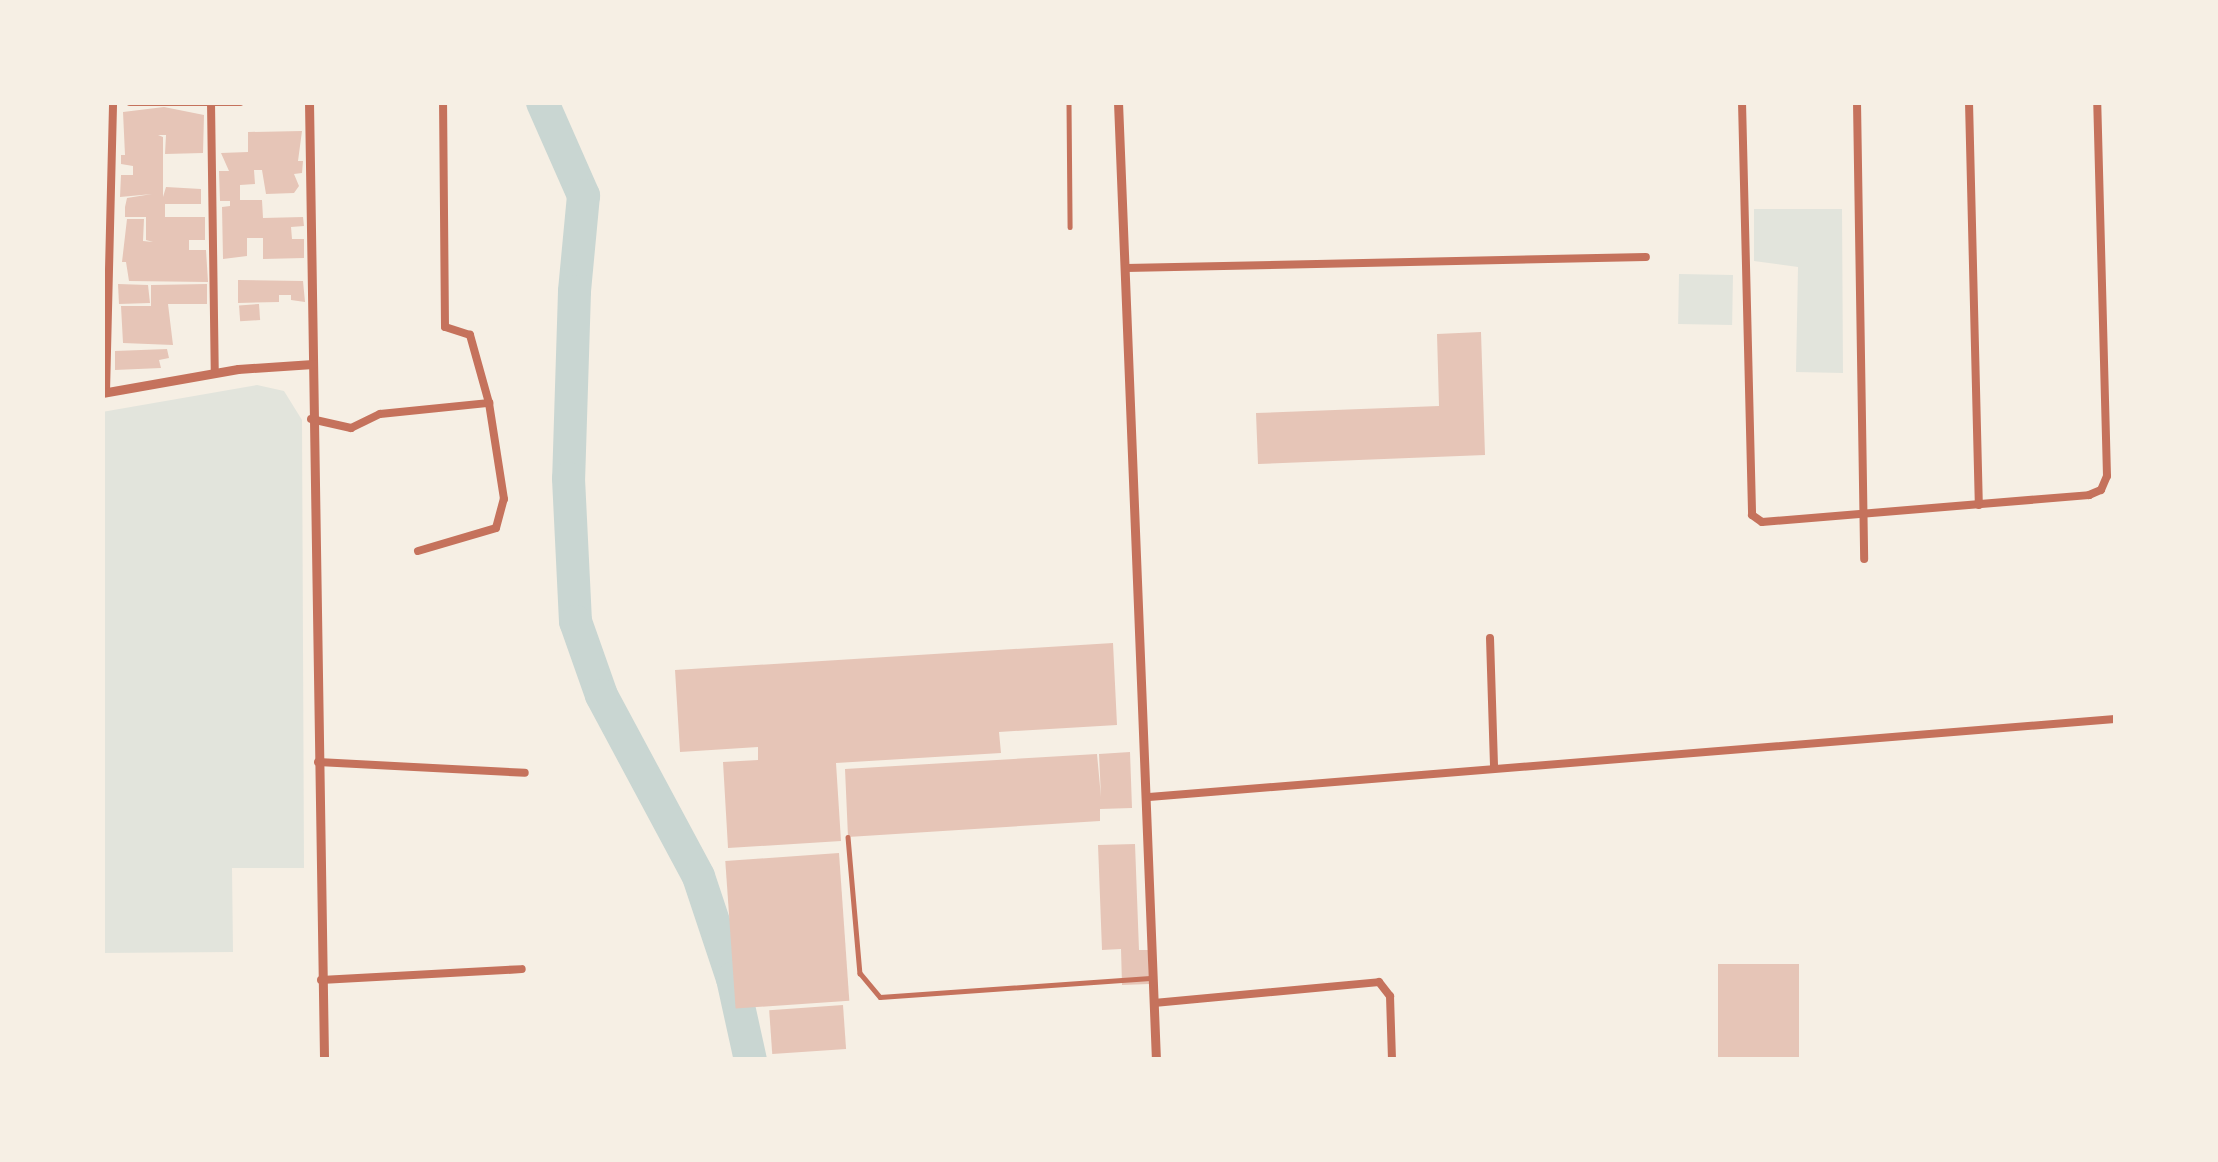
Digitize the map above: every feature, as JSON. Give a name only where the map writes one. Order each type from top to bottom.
[{"type":"street","points":[[113,102],[104,392],[215,372],[313,364]]},
{"type":"street","points":[[130,102],[240,102]]},
{"type":"street","points":[[211,102],[215,372]]},
{"type":"street","points":[[309,102],[324,1060]]},
{"type":"street","points":[[418,551],[496,528],[504,499],[489,404],[470,335],[445,327],[443,102]]},
{"type":"street","points":[[1118,102],[1156,1060]]},
{"type":"street","points":[[1742,102],[1752,515],[1762,522],[2090,496],[2102,490],[2107,476],[2097,102]]},
{"type":"street","points":[[1857,102],[1864,559]]},
{"type":"street","points":[[1969,102],[1978,506]]},
{"type":"street","points":[[1126,268],[1646,257]]},
{"type":"street","points":[[311,419],[351,428],[380,414],[489,404]]},
{"type":"street","points":[[1490,638],[1494,768]]},
{"type":"street","points":[[1149,797],[2115,719]]},
{"type":"street","points":[[316,762],[525,773]]},
{"type":"street","points":[[321,980],[522,970]]},
{"type":"street","points":[[1154,1003],[1379,982],[1390,995],[1393,1060]]},
{"type":"lane","points":[[1069,102],[1070,227]]},
{"type":"lane","points":[[848,837],[860,973],[880,997],[1153,978]]},
{"type":"shaded area","points":[[1754,209],[1842,209],[1843,373],[1796,372],[1798,267],[1754,261]]},
{"type":"shaded area","points":[[1679,274],[1733,275],[1732,325],[1678,324]]},
{"type":"shaded area","points":[[257,385],[284,391],[302,420],[304,868],[232,868],[233,952],[102,953],[102,412]]},
{"type":"building","points":[[164,107],[204,115],[203,153],[165,154],[166,135],[158,135],[163,137],[163,197],[166,187],[201,189],[201,204],[165,204],[165,217],[205,217],[205,240],[189,240],[189,250],[206,250],[208,282],[129,281],[126,262],[122,262],[127,219],[144,219],[143,241],[153,242],[146,240],[146,217],[125,217],[127,198],[152,194],[120,197],[121,175],[133,175],[133,166],[121,164],[121,155],[125,155],[123,112]]},
{"type":"building","points":[[302,131],[298,161],[303,161],[302,173],[294,174],[299,186],[294,193],[266,194],[262,170],[254,170],[255,184],[240,185],[240,200],[262,200],[263,218],[303,217],[304,226],[291,227],[292,239],[304,239],[304,258],[263,259],[263,238],[247,238],[247,256],[223,259],[222,207],[230,206],[230,201],[220,201],[219,171],[229,171],[221,153],[248,152],[248,132]]},
{"type":"building","points":[[238,280],[303,281],[305,302],[279,295],[279,302],[238,303]]},
{"type":"building","points":[[118,284],[148,285],[150,303],[119,304]]},
{"type":"building","points":[[207,284],[207,304],[168,304],[173,345],[123,343],[121,306],[151,306],[151,285]]},
{"type":"building","points":[[259,304],[260,320],[240,321],[239,305]]},
{"type":"building","points":[[1481,332],[1485,455],[1258,464],[1256,413],[1439,406],[1437,334]]},
{"type":"building","points":[[167,349],[169,358],[159,360],[161,368],[115,370],[115,351]]},
{"type":"building","points":[[1113,643],[1117,725],[999,732],[1001,753],[836,763],[841,841],[728,848],[723,762],[758,760],[758,747],[680,752],[675,670]]},
{"type":"building","points":[[1130,752],[1132,808],[1100,809],[1100,821],[848,837],[845,769],[1097,754],[1101,797],[1099,754]]},
{"type":"building","points":[[1135,844],[1139,950],[1148,950],[1149,984],[1122,985],[1121,949],[1102,950],[1098,845]]},
{"type":"building","points":[[839,853],[849,1001],[736,1009],[725,861]]},
{"type":"building","points":[[1718,964],[1799,964],[1799,1060],[1718,1060]]},
{"type":"building","points":[[843,1005],[846,1049],[772,1054],[769,1010]]},
{"type":"waterway","points":[[542,102],[583,195],[574,291],[568,478],[575,621],[601,695],[698,876],[732,978],[750,1060]]}]
